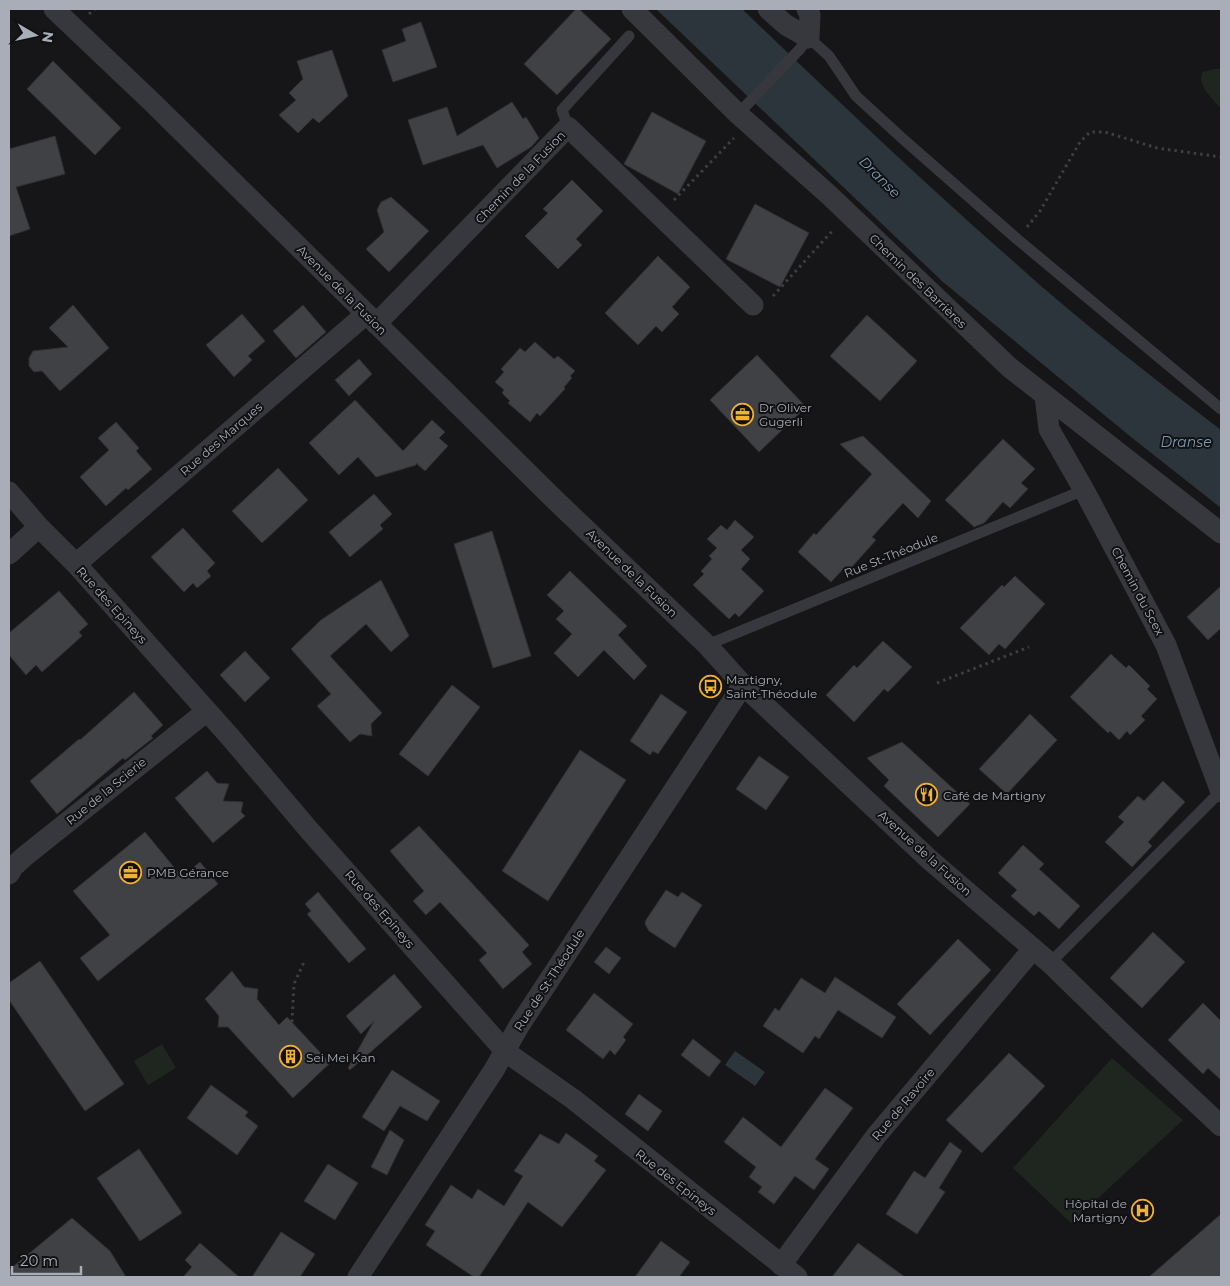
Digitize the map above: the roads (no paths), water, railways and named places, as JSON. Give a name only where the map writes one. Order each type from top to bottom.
[{"type":"street","name":"Avenue de la Fusion","points":[[54,9],[153,103],[553,498],[708,645],[743,685],[930,860],[1050,963],[1221,1126]]},
{"type":"street","name":"Chemin des Barrières","points":[[632,9],[1009,367],[1221,533]]},
{"type":"street","points":[[768,9],[804,44]]},
{"type":"street","points":[[804,44],[810,15],[807,9]]},
{"type":"street","name":"Chemin de la Fusion","points":[[371,319],[568,127],[753,304]]},
{"type":"street","name":"Rue des Marques","points":[[76,564],[371,319]]},
{"type":"street","name":"Chemin du Scex","points":[[1045,396],[1049,430],[1084,490],[1166,645],[1221,791]]},
{"type":"street","name":"Rue des Epineys","points":[[9,492],[39,527],[76,564],[506,1052],[573,1100],[789,1271]]},
{"type":"street","points":[[9,554],[39,527]]},
{"type":"street","name":"Rue de St-Théodule","points":[[358,1277],[506,1052],[519,1026],[743,685]]},
{"type":"street","name":"Rue de la Scierie","points":[[9,874],[13,867],[26,856],[206,711]]},
{"type":"street","name":"Rue de Ravoire","points":[[789,1271],[876,1136],[1033,949]]},
{"type":"lane","points":[[568,127],[562,110],[629,36]]},
{"type":"lane","points":[[743,115],[804,44],[829,56],[856,96],[1017,239],[1221,409]]},
{"type":"lane","name":"Rue St-Théodule","points":[[708,645],[1084,490]]},
{"type":"lane","points":[[1050,963],[1221,791]]},
{"type":"water","name":"Dranse","points":[[656,9],[742,9],[910,168],[1038,283],[1116,348],[1221,430],[1221,508],[1131,437],[943,282]]},
{"type":"water","points":[[735,1051],[765,1072],[755,1086],[725,1065]]},
{"type":"place","name":"Dr Oliver Gugerli","points":[[743,414]]},
{"type":"place","name":"Martigny, Saint-Théodule","points":[[710,686]]},
{"type":"place","name":"Café de Martigny","points":[[927,795]]},
{"type":"place","name":"PMB Gérance","points":[[131,872]]},
{"type":"place","name":"Sei Mei Kan","points":[[290,1057]]},
{"type":"place","name":"Hôpital de Martigny","points":[[1143,1210]]}]
